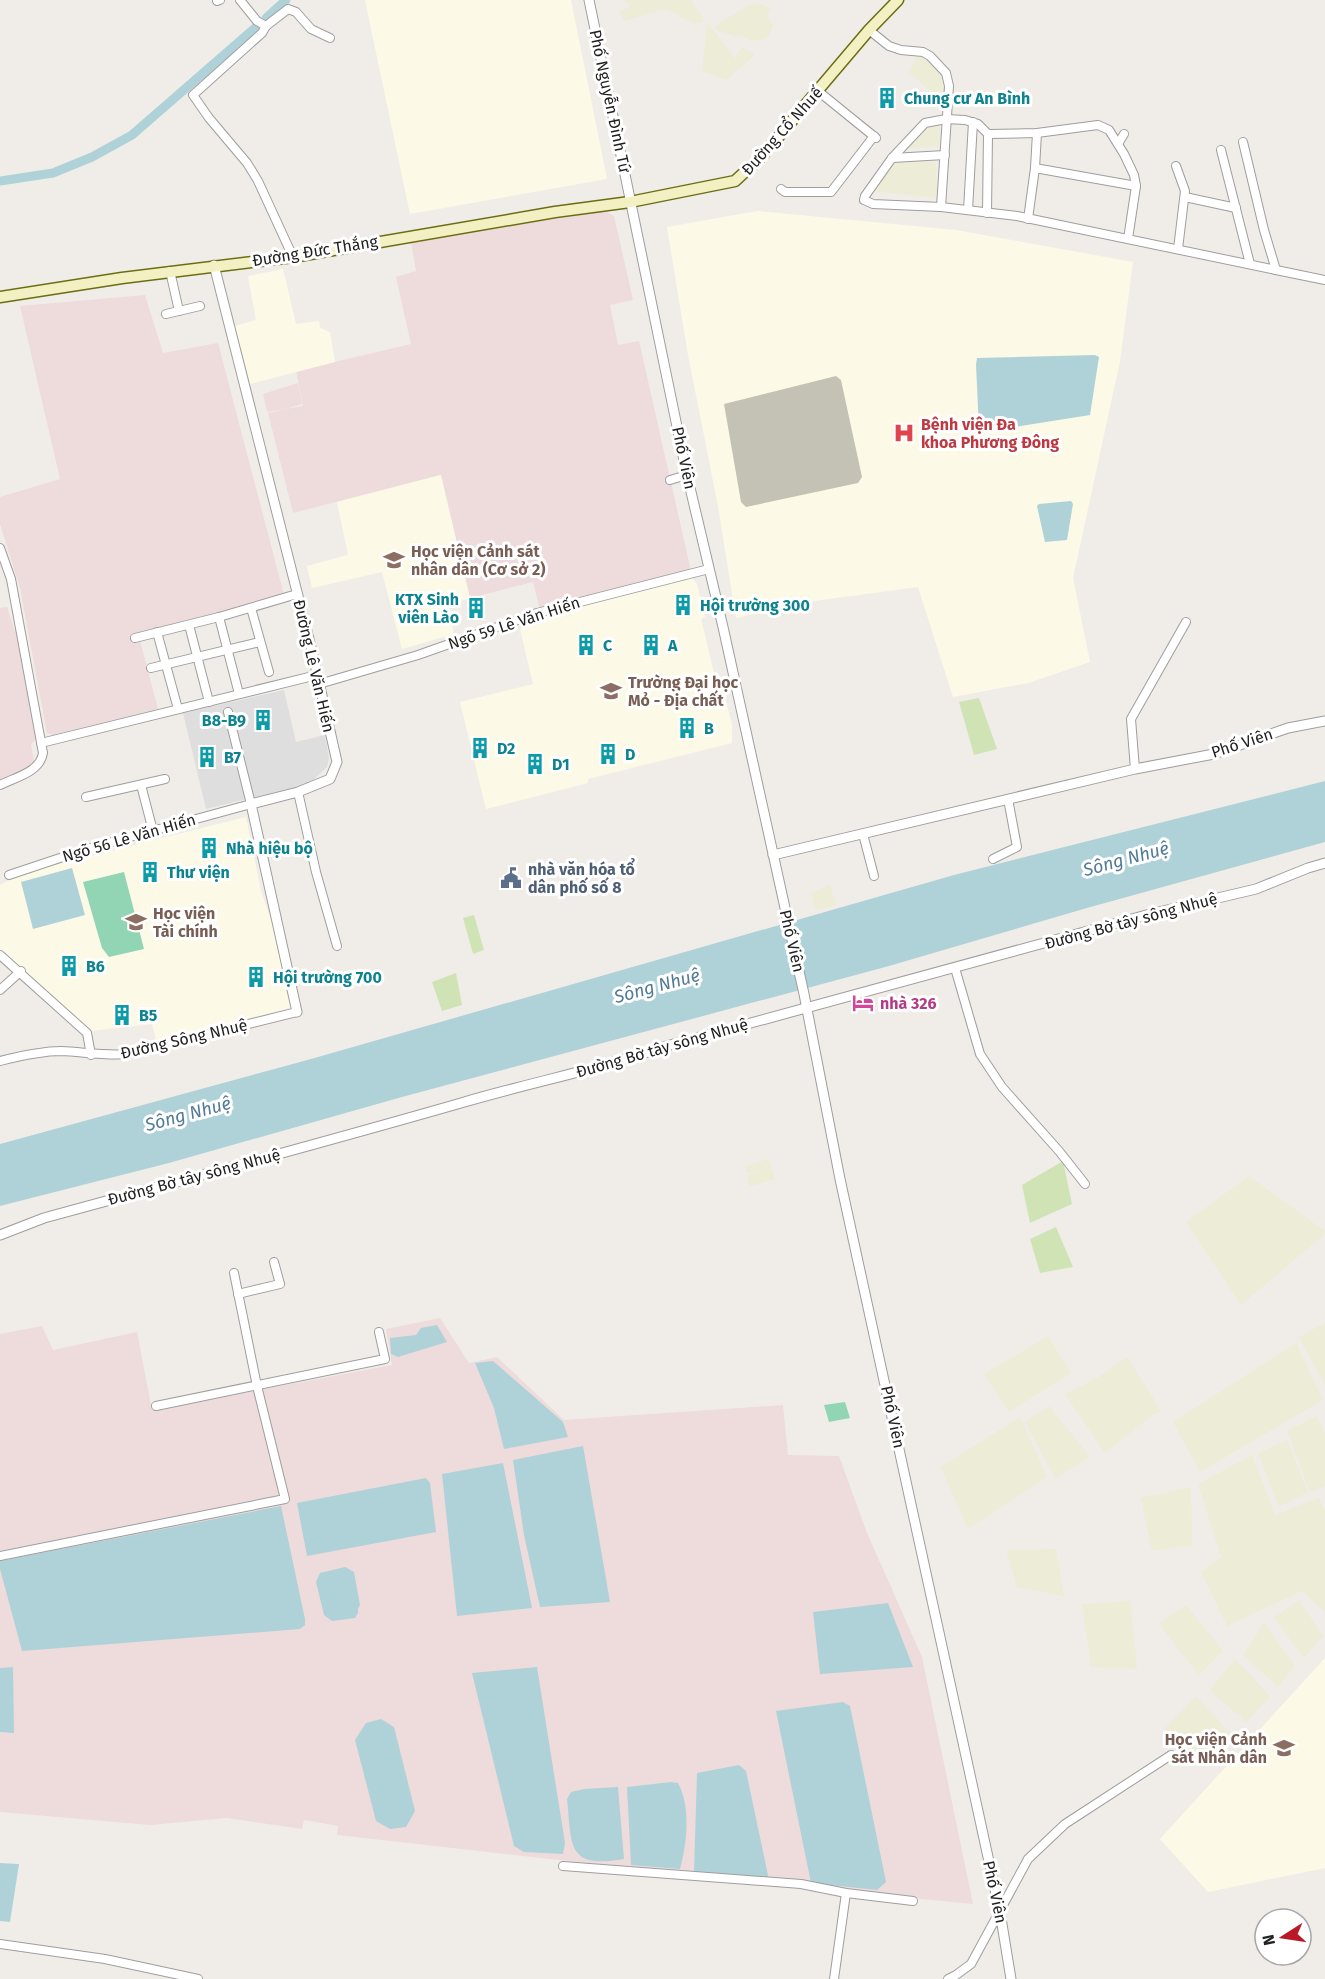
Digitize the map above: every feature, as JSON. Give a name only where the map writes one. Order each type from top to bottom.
[{"type":"main road","name":"Đường Cổ Nhuế","points":[[630,202],[735,181],[762,156],[869,30],[898,0]]},
{"type":"main road","name":"Đường Đức Thắng","points":[[0,297],[170,271],[293,257],[543,214],[630,202]]},
{"type":"street","points":[[240,0],[255,19],[266,27]]},
{"type":"street","name":"Phố Nguyễn Đình Tứ","points":[[589,0],[630,202]]},
{"type":"street","points":[[293,257],[258,181],[235,146],[209,118],[193,95],[288,9],[296,12],[311,29],[330,38]]},
{"type":"street","points":[[869,30],[889,46],[923,51],[946,73],[949,86],[941,207]]},
{"type":"street","points":[[781,189],[785,192],[815,194],[831,192],[875,137],[818,91]]},
{"type":"street","points":[[1128,239],[1136,186],[1134,175],[1109,130],[1098,125],[1037,133],[988,134],[974,123],[946,119],[925,123],[892,158],[864,200],[873,204],[941,207],[1028,219],[1325,280]]},
{"type":"street","points":[[968,210],[974,123]]},
{"type":"street","points":[[1028,219],[1037,133]]},
{"type":"street","points":[[987,213],[988,134]]},
{"type":"street","points":[[1118,144],[1124,134]]},
{"type":"street","points":[[1243,142],[1276,270]]},
{"type":"street","points":[[1221,150],[1250,264]]},
{"type":"street","points":[[892,158],[945,155]]},
{"type":"street","points":[[1176,166],[1185,191],[1178,249]]},
{"type":"street","points":[[1035,168],[1136,186]]},
{"type":"street","points":[[1185,197],[1236,208]]},
{"type":"street","name":"Phố Viên","points":[[630,202],[687,475],[804,994],[840,1179],[1000,1912],[1011,1979]]},
{"type":"street","name":"Đường Lê Văn Hiến","points":[[214,265],[337,762],[330,779],[298,792],[250,804]]},
{"type":"street","points":[[170,271],[179,311]]},
{"type":"street","points":[[166,314],[200,306]]},
{"type":"street","points":[[670,480],[687,475]]},
{"type":"street","points":[[0,548],[11,579],[43,753],[42,761],[35,769],[0,785]]},
{"type":"street","name":"Ngõ 59 Lê Văn Hiến","points":[[42,743],[239,694],[318,680],[427,652],[492,627],[537,613],[709,568]]},
{"type":"street","points":[[135,638],[297,594]]},
{"type":"street","points":[[251,608],[269,672]]},
{"type":"street","points":[[219,617],[239,694]]},
{"type":"street","points":[[1135,769],[1131,719],[1186,622]]},
{"type":"street","points":[[189,625],[209,702]]},
{"type":"street","points":[[157,632],[178,709]]},
{"type":"street","points":[[151,668],[260,642]]},
{"type":"street","points":[[228,712],[297,1012]]},
{"type":"street","name":"Phố Viên","points":[[772,855],[806,845],[863,834],[1135,769],[1214,753],[1288,728],[1325,721]]},
{"type":"street","points":[[86,797],[165,779]]},
{"type":"street","points":[[141,785],[153,831]]},
{"type":"street","points":[[298,792],[316,872],[337,946]]},
{"type":"street","points":[[993,859],[1017,846],[1008,799]]},
{"type":"street","name":"Ngõ 56 Lê Văn Hiến","points":[[9,875],[60,858],[250,804]]},
{"type":"street","points":[[863,834],[874,876]]},
{"type":"street","name":"Đường Bờ tây sông Nhuệ","points":[[0,1235],[44,1218],[1150,914],[1256,889],[1325,863]]},
{"type":"street","points":[[0,955],[21,971],[87,1032],[91,1054]]},
{"type":"street","points":[[955,968],[980,1054],[1002,1088],[1059,1151],[1085,1184]]},
{"type":"street","points":[[0,990],[21,971]]},
{"type":"street","name":"Đường Sông Nhuệ","points":[[0,1061],[63,1051],[108,1056],[128,1054],[297,1012]]},
{"type":"street","points":[[238,1293],[280,1284],[274,1262]]},
{"type":"street","points":[[0,1556],[285,1499],[257,1386],[234,1274]]},
{"type":"street","points":[[156,1406],[385,1359],[379,1332]]},
{"type":"street","points":[[948,1979],[956,1976],[971,1964],[1028,1859],[1065,1824],[1171,1755]]},
{"type":"street","points":[[563,1866],[801,1884],[846,1893],[913,1901]]},
{"type":"street","points":[[834,1979],[846,1893]]},
{"type":"street","points":[[0,1944],[105,1959],[198,1979]]},
{"type":"shaded area","points":[[365,0],[571,0],[607,179],[410,214]]},
{"type":"shaded area","points":[[605,211],[614,216],[633,300],[610,305],[618,345],[639,341],[691,571],[540,610],[533,582],[470,598],[440,475],[293,513],[268,413],[303,406],[296,371],[411,344],[396,277],[416,271],[411,242]]},
{"type":"shaded area","name":"Bệnh viện Đa khoa Phương Đông","points":[[758,211],[956,230],[1133,262],[1120,361],[1073,578],[1090,662],[1028,683],[953,697],[918,587],[821,600],[736,618],[667,227]]},
{"type":"shaded area","points":[[283,269],[296,324],[319,321],[320,328],[330,332],[335,362],[250,384],[235,326],[256,320],[248,276]]},
{"type":"shaded area","points":[[145,295],[163,353],[218,343],[284,595],[138,633],[158,709],[53,735],[47,733],[20,588],[0,524],[0,497],[60,479],[20,306]]},
{"type":"shaded area","points":[[836,376],[841,380],[862,477],[858,483],[746,507],[741,502],[724,404]]},
{"type":"shaded area","points":[[298,383],[302,404],[267,412],[263,394]]},
{"type":"shaded area","name":"Học viện Cảnh sát nhân dân (Cơ sở 2)","points":[[441,475],[470,598],[448,605],[454,634],[402,649],[382,572],[312,588],[307,566],[348,555],[337,502]]},
{"type":"shaded area","name":"Trường Đại học Mỏ - Địa chất","points":[[691,576],[697,584],[705,617],[701,619],[720,698],[726,701],[732,725],[732,743],[588,779],[588,783],[486,809],[460,702],[533,684],[520,629],[529,625],[541,614]]},
{"type":"shaded area","points":[[7,607],[34,689],[41,735],[31,744],[35,767],[0,782],[0,608]]},
{"type":"shaded area","points":[[284,690],[296,742],[325,735],[329,758],[327,767],[309,784],[206,809],[183,713]]},
{"type":"shaded area","name":"Học viện Tài chính","points":[[246,817],[261,891],[282,953],[293,1007],[157,1043],[152,1024],[90,1031],[0,954],[0,885],[27,872]]},
{"type":"shaded area","points":[[440,1318],[469,1363],[497,1357],[564,1420],[783,1405],[788,1455],[839,1456],[867,1533],[922,1657],[973,1904],[798,1887],[337,1835],[338,1826],[304,1820],[302,1829],[227,1818],[150,1825],[0,1812],[0,1334],[42,1326],[53,1350],[137,1332],[152,1410],[392,1365],[386,1329]]},
{"type":"shaded area","name":"Học viện Cảnh sát Nhân dân","points":[[1325,1658],[1325,1868],[1208,1892],[1160,1839]]},
{"type":"green space","points":[[623,0],[691,0],[705,21],[693,24],[667,9],[624,21],[619,12],[631,6]]},
{"type":"green space","points":[[762,4],[771,10],[767,16],[773,25],[766,39],[751,41],[741,35],[734,36],[714,27],[748,5]]},
{"type":"green space","points":[[707,23],[736,59],[736,55],[743,47],[755,55],[726,80],[702,71]]},
{"type":"green space","points":[[917,55],[932,63],[942,74],[944,94],[935,95],[909,72]]},
{"type":"green space","points":[[940,123],[939,147],[905,148],[926,125]]},
{"type":"green space","points":[[897,160],[936,162],[937,198],[869,191]]},
{"type":"green space","points":[[979,698],[997,749],[974,755],[959,702]]},
{"type":"green space","points":[[124,872],[144,949],[109,957],[102,948],[83,882]]},
{"type":"green space","points":[[830,885],[836,905],[815,910],[811,893]]},
{"type":"green space","points":[[474,915],[484,950],[473,954],[463,918]]},
{"type":"green space","points":[[456,973],[462,1005],[442,1011],[432,982]]},
{"type":"green space","points":[[768,1159],[775,1179],[749,1187],[748,1175],[761,1170],[747,1173],[746,1166]]},
{"type":"green space","points":[[1063,1161],[1072,1204],[1030,1223],[1022,1185]]},
{"type":"green space","points":[[1249,1176],[1325,1231],[1325,1234],[1241,1305],[1186,1222]]},
{"type":"green space","points":[[1056,1227],[1073,1267],[1040,1273],[1030,1239]]},
{"type":"green space","points":[[1325,1323],[1325,1385],[1299,1337]]},
{"type":"green space","points":[[1048,1336],[1071,1373],[1009,1412],[984,1374]]},
{"type":"green space","points":[[1296,1343],[1323,1400],[1200,1472],[1173,1422]]},
{"type":"green space","points":[[1127,1357],[1161,1411],[1155,1413],[1105,1453],[1065,1394],[1097,1378]]},
{"type":"green space","points":[[845,1402],[850,1418],[829,1422],[824,1405]]},
{"type":"green space","points":[[1049,1406],[1090,1457],[1055,1478],[1025,1422]]},
{"type":"green space","points":[[1317,1416],[1325,1433],[1325,1486],[1310,1492],[1287,1431]]},
{"type":"green space","points":[[1020,1417],[1047,1477],[968,1529],[941,1467]]},
{"type":"green space","points":[[1287,1440],[1308,1492],[1279,1507],[1258,1453]]},
{"type":"green space","points":[[1252,1455],[1275,1515],[1319,1498],[1325,1510],[1325,1612],[1302,1591],[1227,1626],[1201,1572],[1221,1557],[1198,1484]]},
{"type":"green space","points":[[1191,1487],[1192,1545],[1152,1551],[1141,1498]]},
{"type":"green space","points":[[1056,1549],[1064,1596],[1017,1587],[1006,1550]]},
{"type":"green space","points":[[1299,1600],[1323,1636],[1304,1658],[1274,1618]]},
{"type":"green space","points":[[1130,1601],[1137,1669],[1091,1667],[1082,1604]]},
{"type":"green space","points":[[1186,1605],[1223,1651],[1199,1675],[1159,1624]]},
{"type":"green space","points":[[1264,1623],[1295,1666],[1278,1687],[1243,1655]]},
{"type":"green space","points":[[1235,1659],[1270,1696],[1246,1722],[1210,1690]]},
{"type":"green space","points":[[1196,1696],[1231,1734],[1203,1765],[1165,1728]]},
{"type":"water","points":[[1095,355],[1099,357],[1090,415],[984,432],[979,429],[977,358]]},
{"type":"water","points":[[1071,501],[1073,504],[1067,540],[1045,542],[1037,506]]},
{"type":"water","name":"Sông Nhuệ","points":[[1325,781],[1325,842],[889,966],[402,1097],[169,1163],[0,1206],[0,1144],[311,1059],[954,875]]},
{"type":"water","points":[[72,868],[85,915],[33,929],[21,882]]},
{"type":"water","points":[[437,1325],[447,1342],[398,1357],[391,1354],[390,1338],[416,1335],[421,1328]]},
{"type":"water","points":[[493,1361],[563,1422],[568,1437],[504,1449],[494,1408],[475,1363]]},
{"type":"water","points":[[583,1446],[610,1602],[540,1607],[524,1535],[513,1460]]},
{"type":"water","points":[[503,1463],[532,1608],[457,1616],[442,1474]]},
{"type":"water","points":[[426,1478],[430,1483],[436,1532],[307,1556],[297,1503]]},
{"type":"water","points":[[281,1506],[305,1619],[305,1625],[300,1629],[22,1651],[0,1569],[0,1561]]},
{"type":"water","points":[[345,1567],[354,1572],[360,1605],[355,1618],[332,1621],[324,1615],[316,1582],[320,1573]]},
{"type":"water","points":[[888,1603],[913,1667],[820,1674],[813,1612]]},
{"type":"water","points":[[13,1667],[14,1733],[0,1732],[0,1668]]},
{"type":"water","points":[[537,1667],[565,1843],[563,1854],[524,1852],[514,1846],[472,1673]]},
{"type":"water","points":[[843,1702],[850,1706],[886,1882],[877,1890],[811,1883],[776,1711]]},
{"type":"water","points":[[381,1719],[394,1727],[415,1811],[406,1827],[390,1829],[376,1821],[355,1740],[366,1723]]},
{"type":"water","points":[[739,1765],[746,1771],[769,1880],[694,1872],[697,1773]]},
{"type":"water","points":[[678,1783],[685,1803],[686,1837],[680,1869],[631,1865],[627,1787]]},
{"type":"water","points":[[618,1787],[624,1859],[605,1861],[582,1857],[572,1841],[567,1799],[571,1792]]},
{"type":"water","points":[[0,1863],[19,1864],[10,1922],[0,1921]]},
{"type":"waterway","points":[[266,18],[286,0]]},
{"type":"waterway","points":[[0,181],[53,173],[92,157],[132,135],[255,28]]},
{"type":"place","name":"Chung cư An Bình","points":[[887,98]]},
{"type":"place","name":"Bệnh viện Đa khoa Phương Đông","points":[[904,433]]},
{"type":"place","name":"Học viện Cảnh sát nhân dân (Cơ sở 2)","points":[[394,560]]},
{"type":"place","name":"Hội trường 300","points":[[683,605]]},
{"type":"place","name":"KTX Sinh viên Lào","points":[[476,608]]},
{"type":"place","name":"C","points":[[586,645]]},
{"type":"place","name":"A","points":[[651,645]]},
{"type":"place","name":"Trường Đại học Mỏ - Địa chất","points":[[611,691]]},
{"type":"place","name":"B8-B9","points":[[263,720]]},
{"type":"place","name":"B","points":[[687,728]]},
{"type":"place","name":"D2","points":[[480,748]]},
{"type":"place","name":"D","points":[[608,754]]},
{"type":"place","name":"B7","points":[[207,757]]},
{"type":"place","name":"D1","points":[[535,764]]},
{"type":"place","name":"Nhà hiệu bộ","points":[[209,848]]},
{"type":"place","name":"Thư viện","points":[[150,872]]},
{"type":"place","name":"nhà văn hóa tổ dân phố số 8","points":[[511,878]]},
{"type":"place","name":"Học viện Tài chính","points":[[136,922]]},
{"type":"place","name":"B6","points":[[69,966]]},
{"type":"place","name":"Hội trường 700","points":[[256,977]]},
{"type":"place","name":"nhà 326","points":[[863,1003]]},
{"type":"place","name":"B5","points":[[122,1015]]},
{"type":"place","name":"Học viện Cảnh sát Nhân dân","points":[[1284,1748]]}]
